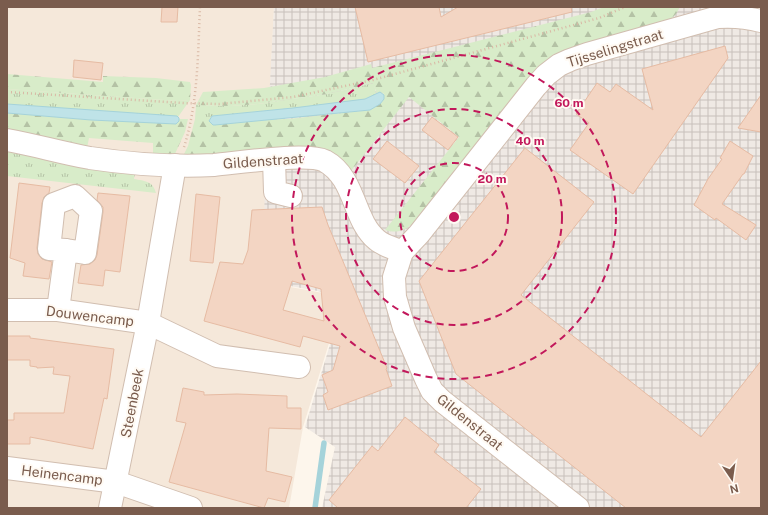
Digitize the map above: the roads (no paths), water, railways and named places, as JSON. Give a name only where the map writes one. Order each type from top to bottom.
[{"type":"street","name":"Tijsselingstraat","points":[[402,252],[419,234],[518,108],[546,75],[559,66],[587,54],[697,15],[746,17],[761,21]]},
{"type":"street","name":"Gildenstraat","points":[[7,140],[103,160],[175,165],[213,165],[307,157],[324,161],[338,170],[351,192],[367,229],[378,241],[402,252],[394,277],[395,297],[404,328],[432,391],[442,401],[578,508]]},
{"type":"street","points":[[274,160],[275,192],[291,196]]},
{"type":"street","name":"Steenbeek","points":[[110,508],[148,323],[175,165]]},
{"type":"street","points":[[58,310],[66,250]]},
{"type":"street","name":"Douwencamp","points":[[7,310],[58,310],[148,323]]},
{"type":"street","points":[[148,323],[217,356],[299,367]]},
{"type":"street","name":"Heinencamp","points":[[7,468],[116,482]]},
{"type":"street","points":[[116,482],[191,508]]},
{"type":"water","points":[[380,92],[384,95],[384,99],[380,104],[370,110],[215,125],[209,121],[212,116],[365,99]]},
{"type":"water","points":[[7,104],[177,116],[179,121],[176,124],[91,120],[7,113]]},
{"type":"waterway","points":[[315,508],[324,443]]}]
